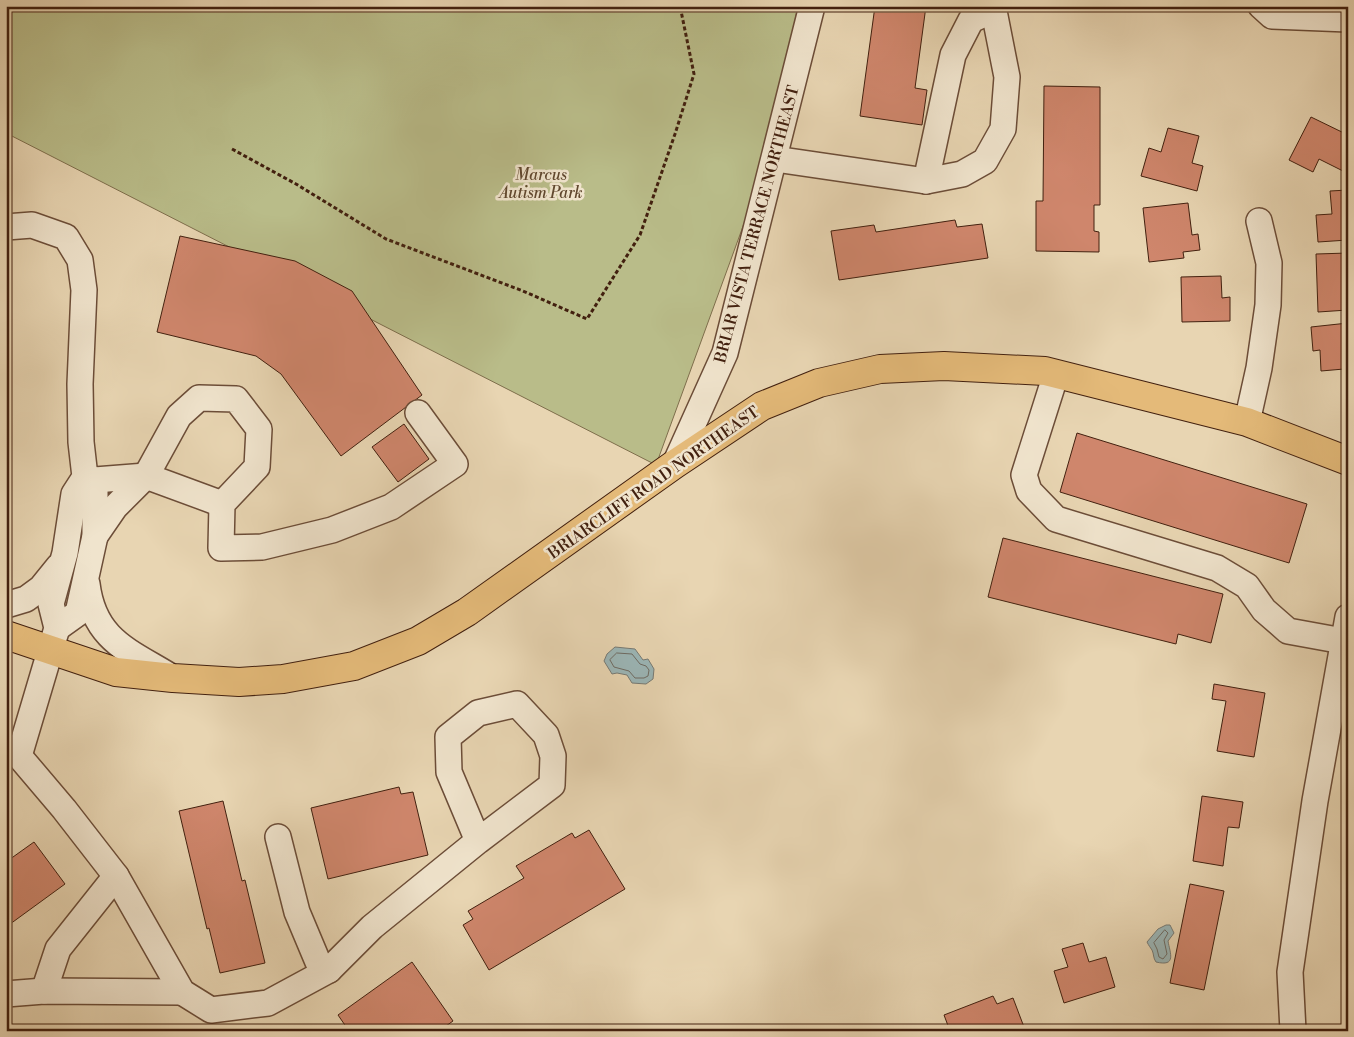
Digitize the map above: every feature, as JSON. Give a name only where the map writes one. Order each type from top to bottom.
[{"type":"main road","name":"BRIARCLIFF ROAD NORTHEAST","points":[[6,635],[54,640],[116,672],[173,678],[238,682],[283,679],[354,666],[418,641],[467,612],[675,464],[762,406],[819,384],[880,369],[944,366],[1045,371],[1247,422],[1348,460]]},
{"type":"street","name":"BRIAR VISTA TERRACE NORTHEAST","points":[[675,464],[725,353],[812,6]]},
{"type":"street","points":[[1261,6],[1272,16],[1348,19]]},
{"type":"street","points":[[775,159],[926,181],[962,174],[985,161],[1003,129],[1007,76],[993,8],[971,20],[953,55],[926,181]]},
{"type":"street","points":[[1247,422],[1259,368],[1268,305],[1269,263],[1258,221]]},
{"type":"street","points":[[6,227],[32,225],[66,237],[80,260],[84,290],[80,384],[81,442],[90,478],[95,536],[78,613],[54,640],[13,753],[64,809],[116,876],[182,992],[211,1010],[268,1003],[329,970],[372,927],[478,841],[552,786],[553,756],[546,735],[517,704],[478,713],[448,737],[449,772],[478,841]]},
{"type":"street","points":[[1056,374],[1024,475],[1029,491],[1056,519],[1217,568],[1247,586],[1264,610],[1288,631],[1345,629],[1315,801],[1290,972],[1293,1031]]},
{"type":"street","points":[[95,536],[115,508],[146,476],[179,416],[199,398],[236,399],[259,429],[258,467],[222,504],[220,548],[262,547],[332,530],[391,507],[455,464],[418,413]]},
{"type":"street","points":[[54,640],[51,604],[63,558],[74,494],[90,478],[146,476],[222,504]]},
{"type":"street","points":[[6,605],[26,599],[41,588],[63,558]]},
{"type":"street","points":[[86,575],[89,598],[95,617],[112,639],[126,651],[173,678]]},
{"type":"street","points":[[278,837],[297,912],[318,962],[329,970]]},
{"type":"street","points":[[44,991],[58,949],[116,876]]},
{"type":"street","points":[[6,994],[44,991],[182,992]]},
{"type":"path","points":[[232,149],[296,184],[386,239],[523,291],[587,319],[640,235],[694,74],[680,6]]},
{"type":"green space","name":"Marcus Autism Park","points":[[6,6],[798,6],[765,166],[656,465],[6,133]]},
{"type":"water","points":[[615,647],[635,649],[643,660],[648,659],[654,669],[653,679],[646,684],[632,683],[627,675],[612,674],[604,661],[607,654]]},
{"type":"water","points":[[1170,925],[1174,933],[1168,941],[1171,958],[1167,963],[1156,962],[1147,942],[1158,929]]},
{"type":"building","points":[[875,6],[926,6],[915,88],[927,90],[922,125],[860,116]]},
{"type":"building","points":[[1044,86],[1100,87],[1100,205],[1094,205],[1094,231],[1099,232],[1099,252],[1036,251],[1036,201],[1043,201]]},
{"type":"building","points":[[1311,117],[1348,135],[1348,162],[1343,171],[1319,159],[1313,172],[1289,160]]},
{"type":"building","points":[[1168,128],[1199,136],[1192,163],[1203,166],[1197,191],[1141,176],[1149,148],[1161,152]]},
{"type":"building","points":[[1348,190],[1348,240],[1318,242],[1316,215],[1332,214],[1330,191]]},
{"type":"building","points":[[1188,203],[1192,235],[1198,234],[1200,250],[1183,252],[1184,258],[1149,262],[1143,208]]},
{"type":"building","points":[[955,220],[957,227],[982,224],[988,258],[839,280],[831,231],[874,225],[876,232]]},
{"type":"building","points":[[180,236],[295,261],[352,291],[422,395],[341,456],[281,374],[256,356],[157,332]]},
{"type":"building","points":[[1348,253],[1348,310],[1318,312],[1316,254]]},
{"type":"building","points":[[1221,276],[1222,298],[1230,297],[1230,321],[1182,322],[1181,277]]},
{"type":"building","points":[[1348,323],[1348,378],[1345,378],[1344,369],[1321,371],[1320,350],[1313,351],[1311,327]]},
{"type":"building","points":[[404,424],[429,459],[398,482],[372,447]]},
{"type":"building","points":[[1077,433],[1307,504],[1289,563],[1060,492]]},
{"type":"building","points":[[1003,538],[1223,594],[1211,643],[1178,634],[1176,644],[988,597]]},
{"type":"building","points":[[1214,684],[1265,693],[1254,757],[1217,751],[1226,701],[1212,699]]},
{"type":"building","points":[[399,787],[401,794],[413,792],[428,855],[328,879],[311,808]]},
{"type":"building","points":[[1202,796],[1243,802],[1239,828],[1228,827],[1223,866],[1193,861]]},
{"type":"building","points":[[223,801],[242,881],[245,880],[265,963],[220,973],[209,928],[207,929],[179,811]]},
{"type":"building","points":[[589,830],[625,889],[489,970],[463,925],[473,919],[468,911],[524,878],[516,866],[572,833],[575,838]]},
{"type":"building","points":[[34,842],[65,884],[6,927],[6,862]]},
{"type":"building","points":[[1190,884],[1224,891],[1204,990],[1170,983]]},
{"type":"building","points":[[1083,943],[1089,962],[1106,957],[1115,987],[1064,1003],[1054,971],[1068,967],[1062,949]]},
{"type":"building","points":[[412,962],[453,1021],[439,1031],[349,1031],[338,1015]]},
{"type":"building","points":[[993,996],[997,1004],[1013,998],[1024,1027],[1015,1031],[950,1031],[944,1015]]}]
